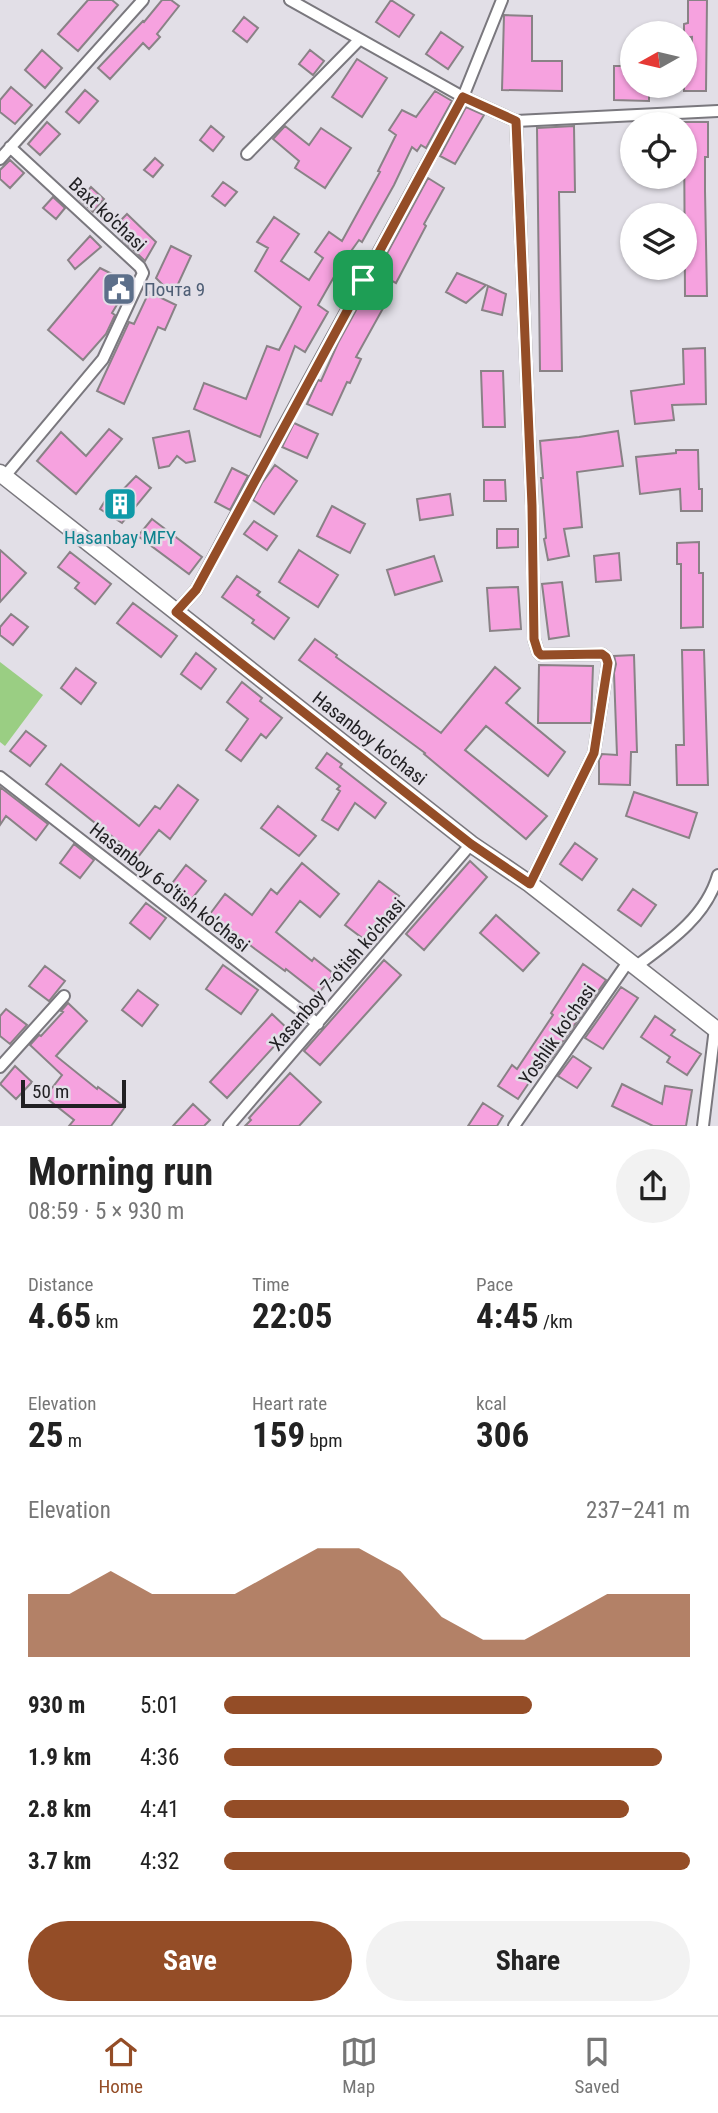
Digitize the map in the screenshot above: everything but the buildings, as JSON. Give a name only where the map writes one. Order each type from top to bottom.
[{"type":"street","points":[[0,159],[143,0]]},
{"type":"street","points":[[290,0],[463,97],[516,121],[718,111]]},
{"type":"street","points":[[176,612],[196,590],[463,97],[502,0]]},
{"type":"street","points":[[247,154],[359,40]]},
{"type":"street","points":[[516,121],[532,506],[534,639],[541,655],[602,654],[608,663],[594,753],[530,884]]},
{"type":"street","name":"Baxt ko'chasi","points":[[2,474],[103,359],[143,273],[140,267],[10,147]]},
{"type":"street","name":"Hasanboy ko'chasi","points":[[2,474],[471,844],[530,884],[716,1030]]},
{"type":"street","name":"Hasanboy 6-o'tish ko'chasi","points":[[0,778],[318,1024]]},
{"type":"street","name":"Xasanboy 7-o'tish ko'chasi","points":[[229,1126],[471,844]]},
{"type":"street","name":"Yoshlik ko'chasi","points":[[514,1126],[631,964],[676,936],[701,911],[718,875]]},
{"type":"street","points":[[0,1067],[64,996]]},
{"type":"street","points":[[703,1126],[716,1030]]},
{"type":"green space","points":[[0,662],[43,695],[5,746],[0,742]]},
{"type":"place","name":"Почта 9","points":[[119,289]]},
{"type":"place","name":"Hasanbay MFY","points":[[120,504]]},
{"type":"route","points":[[463,97],[516,121],[532,506],[534,639],[541,655],[602,654],[608,663],[592,760],[530,884],[471,844],[176,612],[196,590],[363,280],[463,97]]}]
